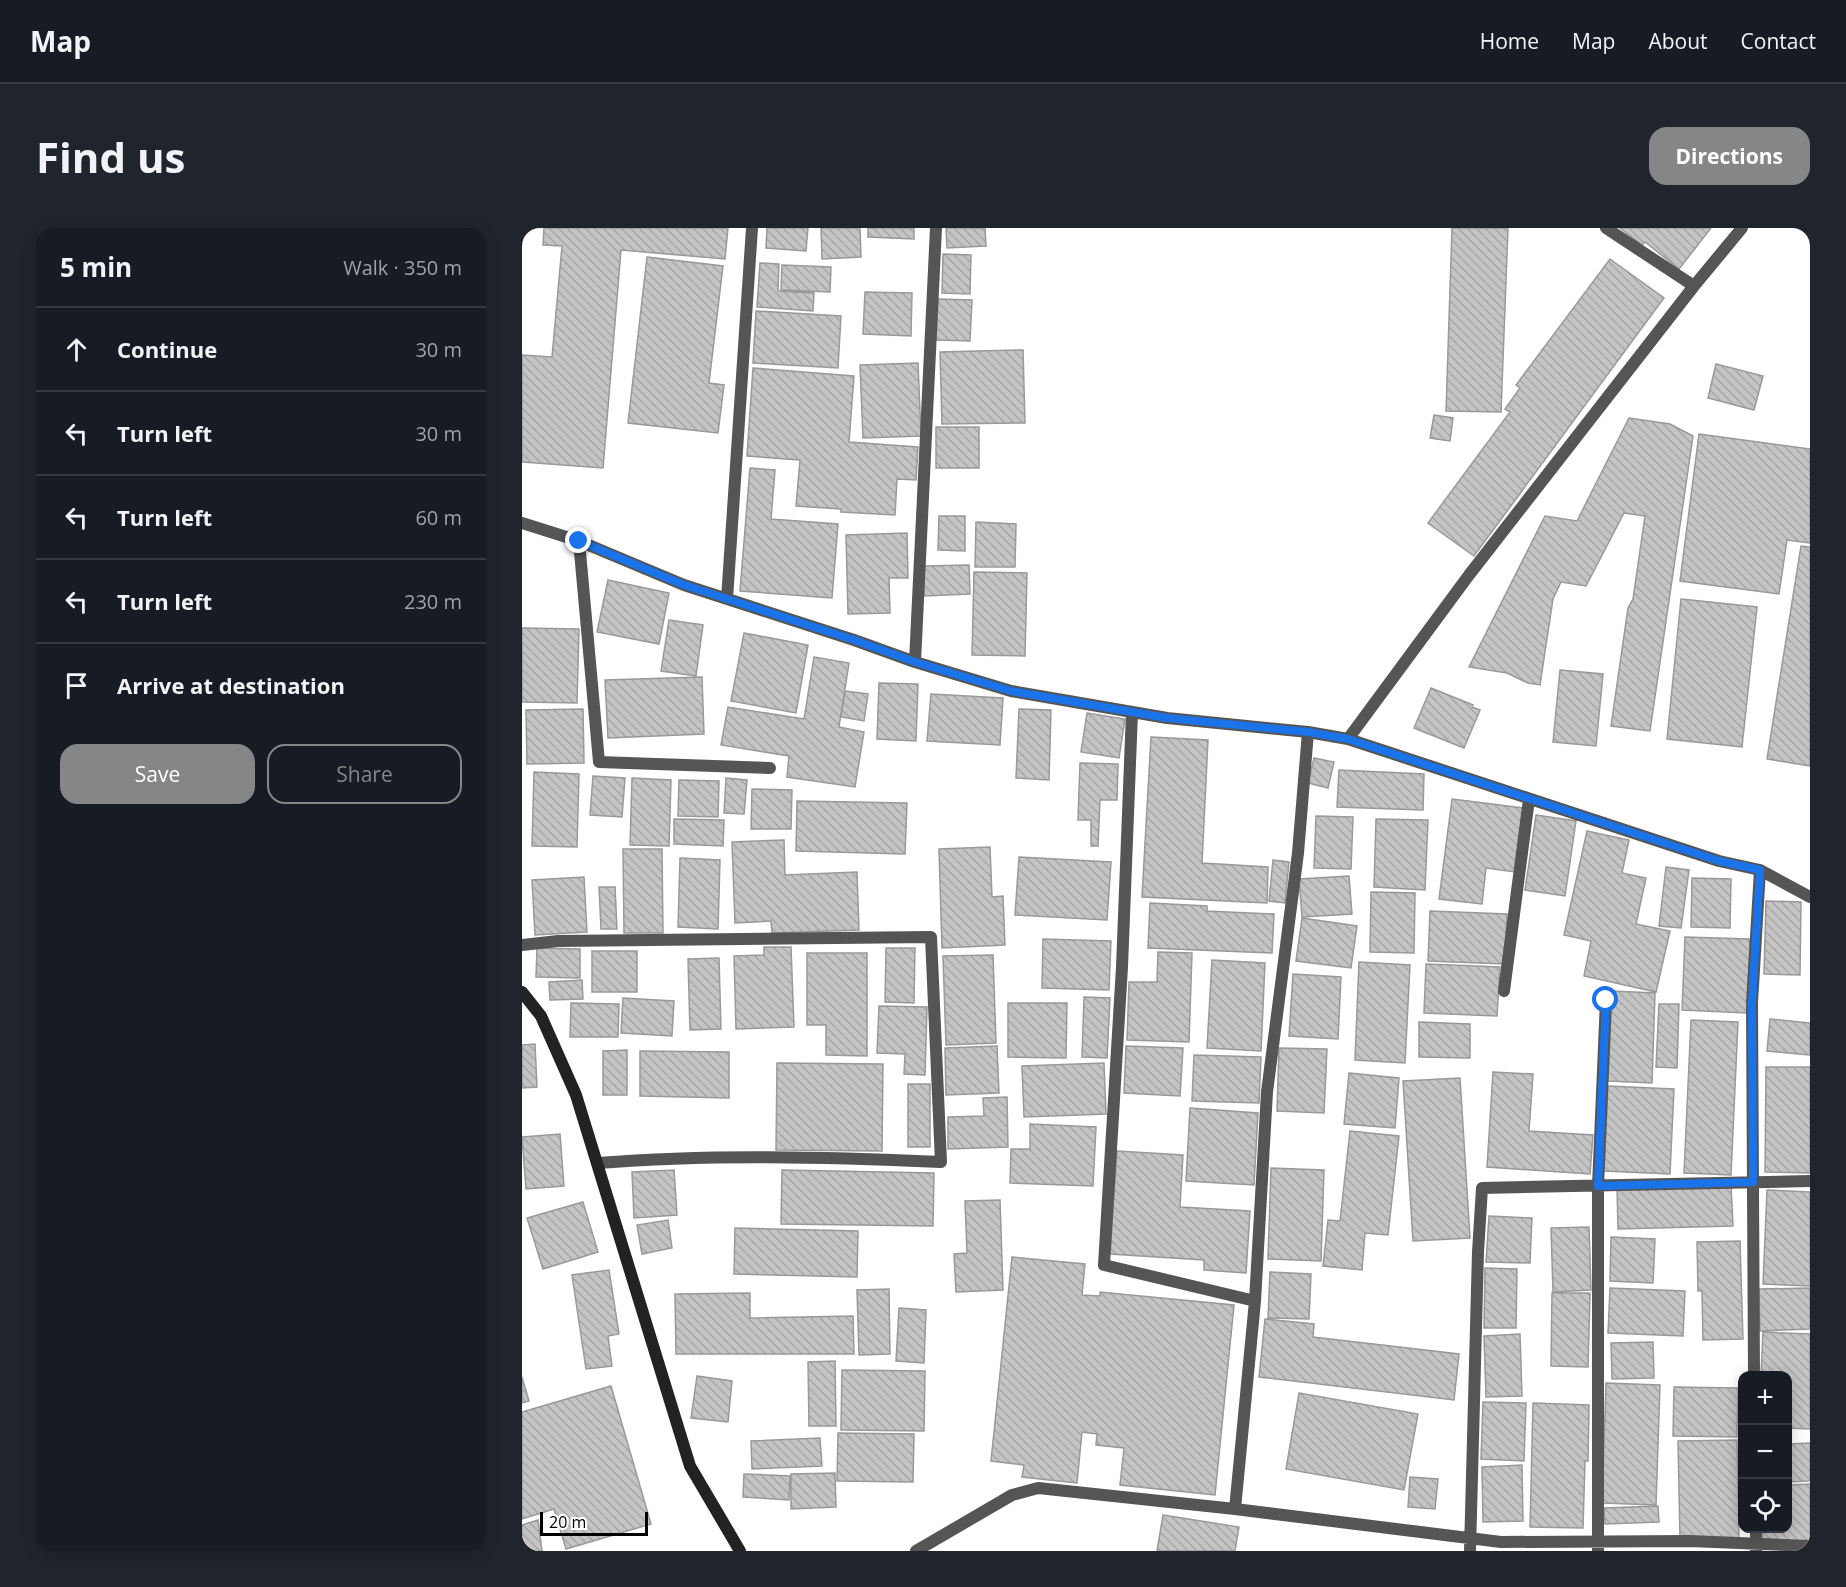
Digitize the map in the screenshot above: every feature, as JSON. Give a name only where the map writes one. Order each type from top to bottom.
[{"type":"main road","points":[[522,992],[541,1016],[576,1095],[690,1466],[740,1551]]},
{"type":"street","points":[[727,599],[752,228]]},
{"type":"street","points":[[915,662],[936,228]]},
{"type":"street","points":[[1606,228],[1694,286]]},
{"type":"street","points":[[1348,739],[1469,575],[1694,286],[1742,228]]},
{"type":"street","points":[[522,523],[579,541],[684,585],[915,662],[1011,691],[1167,718],[1308,732],[1348,739],[1719,861],[1760,870],[1810,897]]},
{"type":"street","points":[[579,541],[599,762],[770,768]]},
{"type":"street","points":[[1132,712],[1122,966],[1104,1265],[1255,1301]]},
{"type":"street","points":[[1235,1509],[1255,1301],[1267,1092],[1298,853],[1308,732]]},
{"type":"street","points":[[1504,991],[1529,799]]},
{"type":"street","points":[[1754,1371],[1752,1003],[1760,870]]},
{"type":"street","points":[[522,945],[558,941],[931,937],[941,1162],[800,1156],[598,1163]]},
{"type":"street","points":[[1598,1546],[1598,1186],[1606,1000]]},
{"type":"street","points":[[1470,1545],[1482,1188],[1810,1181]]},
{"type":"street","points":[[916,1551],[1012,1495],[1038,1488],[1235,1509],[1470,1545],[1501,1542],[1598,1546],[1690,1541],[1756,1548],[1810,1546]]},
{"type":"building","points":[[544,228],[728,228],[725,259],[621,250],[603,468],[522,462],[522,355],[552,357],[562,246],[543,245]]},
{"type":"building","points":[[767,228],[808,228],[806,251],[766,248]]},
{"type":"building","points":[[821,228],[860,228],[861,257],[822,259]]},
{"type":"building","points":[[868,228],[914,228],[914,239],[868,237]]},
{"type":"building","points":[[946,228],[985,228],[986,246],[947,248]]},
{"type":"building","points":[[1452,228],[1508,228],[1501,412],[1446,411]]},
{"type":"building","points":[[1620,228],[1711,228],[1679,269],[1645,242],[1642,245]]},
{"type":"building","points":[[943,254],[971,255],[970,294],[942,293]]},
{"type":"building","points":[[647,257],[723,266],[709,383],[724,385],[718,433],[628,423]]},
{"type":"building","points":[[1610,259],[1664,298],[1474,556],[1428,523],[1510,412],[1505,409],[1520,388],[1516,385]]},
{"type":"building","points":[[760,263],[779,264],[778,291],[814,293],[813,311],[757,307]]},
{"type":"building","points":[[782,265],[831,267],[830,292],[781,290]]},
{"type":"building","points":[[865,292],[912,293],[911,336],[863,334]]},
{"type":"building","points":[[938,299],[972,300],[970,341],[936,340]]},
{"type":"building","points":[[756,311],[841,316],[838,368],[753,363]]},
{"type":"building","points":[[1023,350],[1025,423],[942,424],[940,352]]},
{"type":"building","points":[[918,363],[921,436],[863,438],[860,365]]},
{"type":"building","points":[[1716,364],[1763,376],[1754,410],[1708,398]]},
{"type":"building","points":[[753,368],[854,376],[849,442],[918,447],[916,480],[897,479],[895,515],[841,512],[841,509],[796,506],[800,460],[747,456]]},
{"type":"building","points":[[1434,415],[1453,418],[1450,441],[1430,438]]},
{"type":"building","points":[[1629,418],[1670,424],[1693,436],[1650,731],[1611,726],[1628,608],[1633,599],[1645,516],[1624,513],[1586,586],[1561,582],[1553,599],[1540,685],[1528,683],[1507,673],[1469,667],[1545,516],[1577,521]]},
{"type":"building","points":[[936,427],[979,427],[979,468],[936,468]]},
{"type":"building","points":[[1699,434],[1810,449],[1810,543],[1787,540],[1779,594],[1680,581]]},
{"type":"building","points":[[750,468],[775,470],[771,519],[838,524],[832,598],[740,591]]},
{"type":"building","points":[[939,516],[965,516],[965,551],[938,550]]},
{"type":"building","points":[[976,522],[1016,524],[1015,567],[975,567]]},
{"type":"building","points":[[907,533],[908,578],[889,578],[890,613],[848,614],[846,535]]},
{"type":"building","points":[[1801,546],[1810,547],[1810,766],[1767,759]]},
{"type":"building","points":[[969,565],[970,594],[924,596],[924,566]]},
{"type":"building","points":[[974,572],[1027,573],[1025,656],[972,655]]},
{"type":"building","points":[[608,580],[669,593],[659,644],[597,632]]},
{"type":"building","points":[[1681,599],[1757,607],[1742,747],[1667,739]]},
{"type":"building","points":[[669,620],[703,625],[696,676],[661,671]]},
{"type":"building","points":[[522,628],[579,629],[577,703],[522,702]]},
{"type":"building","points":[[744,633],[808,645],[796,713],[731,701]]},
{"type":"building","points":[[814,657],[849,663],[839,727],[864,732],[855,787],[787,777],[789,756],[721,745],[728,707],[804,719]]},
{"type":"building","points":[[1560,670],[1603,674],[1596,746],[1553,742]]},
{"type":"building","points":[[702,677],[704,734],[608,738],[605,680]]},
{"type":"building","points":[[879,683],[918,684],[916,741],[877,739]]},
{"type":"building","points":[[1431,688],[1480,710],[1464,748],[1414,728]]},
{"type":"building","points":[[845,691],[868,694],[864,721],[841,717]]},
{"type":"building","points":[[931,694],[1003,698],[1000,745],[927,741]]},
{"type":"building","points":[[583,709],[584,763],[527,764],[526,710]]},
{"type":"building","points":[[1019,709],[1051,710],[1049,780],[1016,778]]},
{"type":"building","points":[[1087,713],[1125,719],[1119,758],[1081,752]]},
{"type":"building","points":[[1151,737],[1208,740],[1202,863],[1268,867],[1267,903],[1142,897]]},
{"type":"building","points":[[1314,758],[1334,762],[1328,788],[1308,783]]},
{"type":"building","points":[[1080,763],[1118,764],[1117,800],[1100,800],[1098,846],[1091,846],[1091,820],[1078,820]]},
{"type":"building","points":[[1339,770],[1424,774],[1423,810],[1337,807]]},
{"type":"building","points":[[534,772],[579,774],[577,847],[532,846]]},
{"type":"building","points":[[593,776],[625,778],[622,817],[590,815]]},
{"type":"building","points":[[632,778],[671,780],[669,846],[630,845]]},
{"type":"building","points":[[726,778],[747,780],[744,814],[724,813]]},
{"type":"building","points":[[679,780],[719,781],[718,817],[678,816]]},
{"type":"building","points":[[752,789],[792,790],[791,829],[751,829]]},
{"type":"building","points":[[1452,799],[1523,808],[1515,872],[1486,868],[1482,904],[1439,899]]},
{"type":"building","points":[[797,801],[907,803],[905,854],[796,851]]},
{"type":"building","points":[[1536,815],[1576,821],[1565,896],[1525,890]]},
{"type":"building","points":[[1316,816],[1353,817],[1351,869],[1314,868]]},
{"type":"building","points":[[674,819],[724,820],[723,846],[674,844]]},
{"type":"building","points":[[1376,819],[1428,820],[1425,890],[1374,887]]},
{"type":"building","points":[[1587,831],[1629,840],[1622,873],[1646,878],[1636,924],[1670,931],[1656,992],[1584,976],[1591,941],[1564,935]]},
{"type":"building","points":[[784,840],[785,875],[857,872],[859,930],[772,933],[771,921],[735,923],[732,842]]},
{"type":"building","points":[[990,847],[992,897],[1003,896],[1005,945],[942,948],[939,849]]},
{"type":"building","points":[[623,849],[662,849],[663,933],[624,933]]},
{"type":"building","points":[[1019,857],[1111,862],[1107,920],[1015,915]]},
{"type":"building","points":[[680,858],[720,860],[718,929],[678,927]]},
{"type":"building","points":[[1273,860],[1289,862],[1285,903],[1269,901]]},
{"type":"building","points":[[1666,867],[1689,870],[1681,928],[1659,926]]},
{"type":"building","points":[[1349,876],[1352,914],[1302,917],[1299,879]]},
{"type":"building","points":[[584,877],[587,932],[535,935],[532,880]]},
{"type":"building","points":[[1692,878],[1731,879],[1730,928],[1691,927]]},
{"type":"building","points":[[599,887],[615,887],[617,929],[601,929]]},
{"type":"building","points":[[1371,892],[1415,893],[1414,953],[1370,952]]},
{"type":"building","points":[[1766,901],[1801,902],[1800,975],[1764,974]]},
{"type":"building","points":[[1150,903],[1207,906],[1207,911],[1274,914],[1272,953],[1148,948]]},
{"type":"building","points":[[1430,911],[1507,914],[1505,964],[1428,961]]},
{"type":"building","points":[[1302,918],[1357,926],[1351,968],[1296,961]]},
{"type":"building","points":[[1685,937],[1750,939],[1747,1013],[1682,1010]]},
{"type":"building","points":[[1043,939],[1111,941],[1109,990],[1042,988]]},
{"type":"building","points":[[764,947],[791,947],[794,1027],[736,1029],[734,956],[764,955]]},
{"type":"building","points":[[537,948],[580,949],[580,978],[536,977]]},
{"type":"building","points":[[886,948],[915,948],[914,1003],[885,1002]]},
{"type":"building","points":[[592,951],[637,951],[637,992],[592,992]]},
{"type":"building","points":[[1158,952],[1192,953],[1189,1042],[1127,1040],[1129,982],[1157,982]]},
{"type":"building","points":[[807,953],[867,953],[867,1056],[826,1055],[826,1025],[807,1025]]},
{"type":"building","points":[[993,955],[996,1043],[946,1045],[943,956]]},
{"type":"building","points":[[719,958],[721,1029],[690,1030],[688,959]]},
{"type":"building","points":[[1212,960],[1265,963],[1261,1051],[1207,1048]]},
{"type":"building","points":[[1359,962],[1410,965],[1405,1063],[1355,1060]]},
{"type":"building","points":[[1426,964],[1500,967],[1497,1016],[1424,1013]]},
{"type":"building","points":[[1293,974],[1341,977],[1338,1039],[1289,1036]]},
{"type":"building","points":[[582,980],[583,999],[550,1000],[549,982]]},
{"type":"building","points":[[1612,991],[1655,993],[1652,1083],[1608,1081]]},
{"type":"building","points":[[1084,997],[1110,998],[1107,1058],[1082,1057]]},
{"type":"building","points":[[623,998],[674,1001],[672,1036],[621,1033]]},
{"type":"building","points":[[571,1003],[619,1004],[618,1037],[570,1037]]},
{"type":"building","points":[[1008,1003],[1067,1003],[1066,1058],[1008,1057]]},
{"type":"building","points":[[1659,1004],[1679,1004],[1677,1068],[1656,1067]]},
{"type":"building","points":[[879,1006],[927,1007],[925,1075],[904,1074],[905,1054],[877,1053]]},
{"type":"building","points":[[1770,1019],[1810,1023],[1810,1055],[1767,1051]]},
{"type":"building","points":[[1691,1020],[1738,1022],[1731,1175],[1684,1173]]},
{"type":"building","points":[[1419,1022],[1470,1024],[1470,1058],[1419,1057]]},
{"type":"building","points":[[535,1044],[537,1087],[522,1088],[522,1045]]},
{"type":"building","points":[[997,1046],[999,1093],[946,1095],[945,1048]]},
{"type":"building","points":[[1126,1046],[1183,1048],[1180,1096],[1124,1093]]},
{"type":"building","points":[[1279,1048],[1327,1049],[1324,1113],[1277,1111]]},
{"type":"building","points":[[627,1050],[627,1095],[603,1095],[603,1051]]},
{"type":"building","points":[[640,1051],[729,1052],[729,1098],[640,1096]]},
{"type":"building","points":[[1194,1055],[1261,1057],[1259,1103],[1192,1101]]},
{"type":"building","points":[[777,1063],[883,1064],[882,1151],[776,1150]]},
{"type":"building","points":[[1104,1063],[1106,1114],[1024,1117],[1022,1066]]},
{"type":"building","points":[[1766,1067],[1810,1067],[1810,1173],[1765,1172]]},
{"type":"building","points":[[1493,1072],[1533,1074],[1529,1131],[1593,1135],[1590,1174],[1487,1167]]},
{"type":"building","points":[[1349,1073],[1399,1078],[1395,1128],[1344,1124]]},
{"type":"building","points":[[1460,1078],[1470,1238],[1413,1241],[1403,1081]]},
{"type":"building","points":[[908,1084],[930,1084],[930,1147],[908,1147]]},
{"type":"building","points":[[1608,1086],[1674,1089],[1670,1174],[1604,1171]]},
{"type":"building","points":[[1007,1097],[1008,1147],[948,1149],[948,1117],[984,1116],[983,1098]]},
{"type":"building","points":[[1190,1108],[1258,1113],[1254,1185],[1186,1181]]},
{"type":"building","points":[[1030,1124],[1096,1127],[1093,1186],[1010,1183],[1011,1149],[1030,1149]]},
{"type":"building","points":[[1350,1131],[1399,1136],[1388,1235],[1365,1233],[1362,1270],[1323,1266],[1328,1220],[1340,1221]]},
{"type":"building","points":[[560,1134],[564,1186],[526,1189],[522,1137]]},
{"type":"building","points":[[1117,1151],[1183,1155],[1180,1207],[1250,1211],[1246,1273],[1204,1270],[1204,1260],[1110,1254]]},
{"type":"building","points":[[1271,1168],[1324,1170],[1321,1261],[1268,1259]]},
{"type":"building","points":[[674,1170],[677,1215],[634,1218],[632,1172]]},
{"type":"building","points":[[782,1170],[934,1173],[933,1226],[781,1224]]},
{"type":"building","points":[[1731,1185],[1733,1226],[1618,1229],[1617,1188]]},
{"type":"building","points":[[1767,1190],[1810,1192],[1810,1286],[1763,1284]]},
{"type":"building","points":[[1000,1200],[1003,1290],[956,1292],[954,1254],[967,1253],[965,1201]]},
{"type":"building","points":[[583,1202],[598,1252],[543,1269],[527,1218]]},
{"type":"building","points":[[1489,1216],[1532,1218],[1530,1263],[1486,1262]]},
{"type":"building","points":[[668,1220],[672,1248],[642,1254],[637,1225]]},
{"type":"building","points":[[1589,1227],[1591,1290],[1553,1292],[1551,1228]]},
{"type":"building","points":[[735,1228],[858,1231],[857,1277],[734,1274]]},
{"type":"building","points":[[1611,1237],[1655,1239],[1653,1283],[1610,1281]]},
{"type":"building","points":[[1740,1241],[1743,1339],[1703,1340],[1702,1291],[1698,1291],[1697,1242]]},
{"type":"building","points":[[1012,1257],[1085,1264],[1082,1295],[1100,1296],[1100,1292],[1234,1305],[1215,1495],[1120,1485],[1124,1448],[1096,1445],[1097,1434],[1082,1432],[1077,1483],[1022,1477],[1024,1465],[991,1461]]},
{"type":"building","points":[[1485,1268],[1517,1269],[1516,1328],[1484,1328]]},
{"type":"building","points":[[609,1270],[619,1334],[608,1336],[612,1366],[586,1369],[572,1275]]},
{"type":"building","points":[[1270,1272],[1311,1274],[1309,1319],[1268,1318]]},
{"type":"building","points":[[1610,1288],[1685,1291],[1683,1336],[1608,1333]]},
{"type":"building","points":[[1810,1288],[1810,1329],[1760,1331],[1759,1289]]},
{"type":"building","points":[[889,1289],[890,1354],[859,1355],[857,1290]]},
{"type":"building","points":[[750,1293],[750,1318],[853,1316],[854,1354],[676,1354],[675,1294]]},
{"type":"building","points":[[1552,1293],[1590,1293],[1588,1367],[1551,1366]]},
{"type":"building","points":[[899,1308],[926,1310],[924,1363],[896,1361]]},
{"type":"building","points":[[1265,1319],[1314,1324],[1313,1337],[1459,1354],[1454,1400],[1259,1377]]},
{"type":"building","points":[[1763,1332],[1810,1334],[1810,1429],[1792,1428],[1792,1371],[1761,1371]]},
{"type":"building","points":[[1520,1334],[1522,1396],[1486,1397],[1484,1336]]},
{"type":"building","points":[[1653,1342],[1654,1378],[1612,1379],[1611,1343]]},
{"type":"building","points":[[835,1361],[836,1426],[809,1426],[808,1362]]},
{"type":"building","points":[[842,1370],[925,1371],[924,1431],[841,1430]]},
{"type":"building","points":[[697,1376],[732,1381],[728,1422],[691,1418]]},
{"type":"building","points":[[522,1377],[529,1401],[522,1403]]},
{"type":"building","points":[[1606,1383],[1660,1385],[1656,1505],[1602,1503]]},
{"type":"building","points":[[611,1386],[651,1524],[566,1549],[554,1509],[522,1519],[522,1412]]},
{"type":"building","points":[[1674,1387],[1738,1388],[1737,1437],[1673,1436]]},
{"type":"building","points":[[1299,1393],[1418,1414],[1404,1490],[1286,1469]]},
{"type":"building","points":[[1483,1402],[1526,1403],[1524,1461],[1481,1459]]},
{"type":"building","points":[[1533,1403],[1589,1405],[1583,1528],[1530,1527]]},
{"type":"building","points":[[838,1433],[914,1434],[913,1482],[837,1481]]},
{"type":"building","points":[[820,1438],[822,1466],[752,1469],[751,1441]]},
{"type":"building","points":[[1737,1440],[1739,1538],[1680,1539],[1678,1441]]},
{"type":"building","points":[[1810,1443],[1810,1481],[1792,1482],[1792,1444]]},
{"type":"building","points":[[1522,1465],[1523,1521],[1483,1522],[1482,1467]]},
{"type":"building","points":[[835,1473],[836,1507],[791,1509],[791,1474]]},
{"type":"building","points":[[744,1474],[790,1476],[789,1500],[743,1497]]},
{"type":"building","points":[[1410,1477],[1438,1479],[1435,1509],[1408,1507]]},
{"type":"building","points":[[1810,1484],[1810,1541],[1763,1542],[1763,1533],[1792,1533],[1792,1485]]},
{"type":"building","points":[[1658,1506],[1659,1522],[1605,1524],[1604,1508]]},
{"type":"building","points":[[1163,1515],[1239,1527],[1235,1551],[1157,1551]]},
{"type":"building","points":[[538,1520],[542,1551],[522,1551],[522,1525]]},
{"type":"route","points":[[579,541],[684,585],[915,662],[1011,691],[1167,718],[1308,732],[1348,739],[1719,861],[1760,870],[1752,1003],[1753,1182],[1598,1186],[1606,1000]]}]
